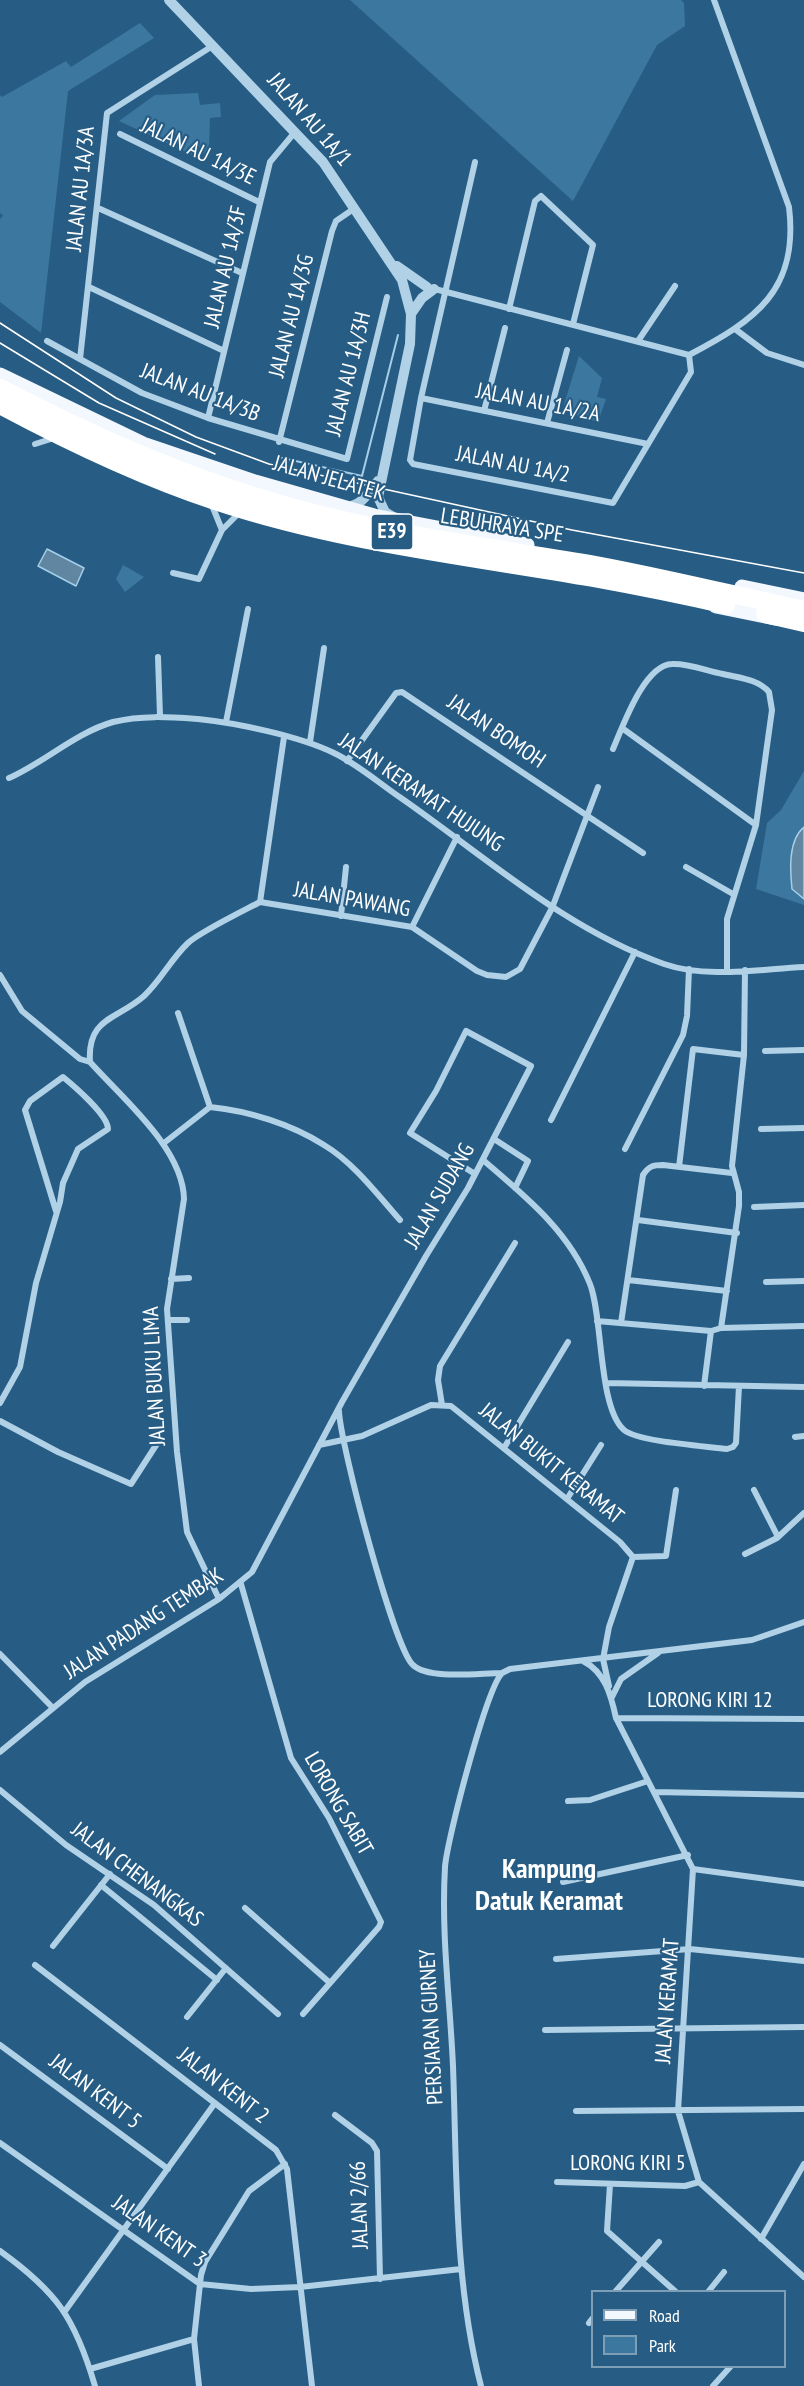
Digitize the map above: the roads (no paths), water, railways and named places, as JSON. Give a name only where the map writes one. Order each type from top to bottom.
[{"type":"highway","name":"LEBUHRAYA SPE","points":[[0,388],[137,454],[268,501],[399,534],[636,573],[804,610]]},
{"type":"highway","name":"LEBUHRAYA SPE","points":[[0,404],[55,434],[153,478],[216,502],[266,516],[399,548],[602,580],[804,623]]},
{"type":"main road","name":"JALAN JELATEK","points":[[0,375],[143,444],[333,506],[412,524],[656,569],[804,600]]},
{"type":"main road","points":[[0,404],[65,438],[210,500],[242,511],[388,546],[610,585],[804,623]]},
{"type":"main road","points":[[374,516],[384,528],[388,546]]},
{"type":"street","name":"JALAN AU 1A/1","points":[[169,0],[324,162],[402,280],[411,314],[410,344],[379,480],[379,505],[391,516],[412,524]]},
{"type":"street","points":[[402,280],[689,355],[753,316],[775,293],[789,260],[791,224],[789,207],[714,0]]},
{"type":"street","name":"JALAN AU 1A/3A","points":[[80,359],[107,113],[214,45]]},
{"type":"street","name":"JALAN AU 1A/3F","points":[[208,418],[270,162],[295,131]]},
{"type":"street","name":"JALAN AU 1A/3E","points":[[120,134],[259,202]]},
{"type":"street","name":"JALAN AU 1A/2","points":[[475,162],[435,289],[421,398],[408,455],[413,464],[613,503],[691,372],[689,355]]},
{"type":"street","points":[[509,309],[538,196],[545,199],[593,246],[573,324]]},
{"type":"street","points":[[98,208],[242,273]]},
{"type":"street","name":"JALAN AU 1A/3G","points":[[279,442],[332,231],[336,222],[355,208]]},
{"type":"street","points":[[389,260],[435,289]]},
{"type":"street","points":[[638,341],[675,286]]},
{"type":"street","points":[[89,287],[224,351]]},
{"type":"street","points":[[411,314],[422,298],[435,289]]},
{"type":"street","name":"JALAN AU 1A/3H","points":[[347,459],[387,297]]},
{"type":"street","points":[[484,411],[505,328]]},
{"type":"street","points":[[735,329],[767,353],[804,365]]},
{"type":"street","name":"JALAN AU 1A/3B","points":[[47,341],[142,393],[279,442],[347,459]]},
{"type":"street","points":[[547,423],[567,350]]},
{"type":"street","name":"JALAN AU 1A/2A","points":[[421,398],[648,444]]},
{"type":"street","name":"JALAN AU 1A/1","points":[[333,506],[356,506],[379,480]]},
{"type":"street","points":[[210,500],[221,534]]},
{"type":"street","points":[[173,573],[200,579],[221,534],[242,511]]},
{"type":"street","points":[[226,722],[248,609]]},
{"type":"street","points":[[310,742],[324,648]]},
{"type":"street","points":[[158,657],[160,716]]},
{"type":"street","points":[[613,749],[647,680],[662,666],[680,665],[764,686],[770,692],[772,710],[756,825],[733,894],[726,928],[727,970]]},
{"type":"street","name":"JALAN BOMOH","points":[[347,761],[396,693],[402,693],[644,853]]},
{"type":"street","name":"JALAN KERAMAT HUJUNG","points":[[9,778],[90,730],[130,719],[160,716],[226,722],[310,742],[347,761],[457,837],[552,908],[635,952],[665,964],[688,969],[745,970],[804,967]]},
{"type":"street","points":[[622,728],[756,825]]},
{"type":"street","name":"JALAN PAWANG","points":[[284,737],[260,902],[412,927],[477,971],[487,975],[506,977],[520,969],[552,908],[598,787]]},
{"type":"street","points":[[412,927],[457,837]]},
{"type":"street","points":[[341,916],[346,867]]},
{"type":"street","points":[[686,867],[733,894]]},
{"type":"street","points":[[90,1062],[91,1040],[103,1021],[141,998],[190,941],[260,902]]},
{"type":"street","points":[[551,1120],[635,952]]},
{"type":"street","points":[[626,1149],[683,1035],[687,1016],[688,969]]},
{"type":"street","points":[[721,1328],[737,1233],[739,1192],[732,1173],[744,1055],[745,970]]},
{"type":"street","name":"JALAN BUKU LIMA","points":[[0,975],[22,1011],[80,1059],[90,1062],[164,1143],[184,1184],[184,1199],[171,1279],[168,1320],[177,1452],[187,1532],[219,1599]]},
{"type":"street","points":[[177,1014],[210,1107]]},
{"type":"street","name":"JALAN SUDANG","points":[[319,1445],[476,1174],[530,1063],[467,1031],[436,1091],[410,1133],[476,1174]]},
{"type":"street","points":[[680,1167],[693,1049],[744,1055]]},
{"type":"street","points":[[765,1051],[804,1050]]},
{"type":"street","points":[[0,1403],[18,1372],[32,1301],[60,1202],[63,1183],[78,1149],[108,1129],[108,1124],[94,1106],[63,1077],[30,1101],[25,1110],[56,1211]]},
{"type":"street","points":[[164,1143],[210,1107]]},
{"type":"street","points":[[210,1107],[279,1122],[324,1145],[356,1172],[400,1220]]},
{"type":"street","points":[[761,1129],[804,1128]]},
{"type":"street","points":[[494,1139],[528,1161],[515,1188]]},
{"type":"street","points":[[483,1160],[530,1200],[559,1232],[579,1262],[591,1287],[601,1362],[616,1420],[626,1431],[645,1438],[728,1449],[736,1443],[739,1386]]},
{"type":"street","points":[[621,1323],[643,1175],[647,1169],[653,1165],[732,1173]]},
{"type":"street","points":[[754,1207],[804,1205]]},
{"type":"street","points":[[638,1220],[737,1233]]},
{"type":"street","points":[[319,1445],[362,1436],[430,1405],[442,1405],[439,1393],[440,1366],[515,1243]]},
{"type":"street","points":[[171,1279],[189,1278]]},
{"type":"street","points":[[628,1280],[727,1291]]},
{"type":"street","points":[[766,1282],[804,1281]]},
{"type":"street","points":[[168,1320],[187,1320]]},
{"type":"street","points":[[597,1321],[711,1331],[721,1328],[804,1326]]},
{"type":"street","points":[[704,1386],[711,1331]]},
{"type":"street","points":[[504,1448],[568,1342]]},
{"type":"street","points":[[607,1383],[804,1387]]},
{"type":"street","name":"JALAN BUKIT KERAMAT","points":[[442,1405],[451,1406],[504,1448],[620,1542],[633,1557]]},
{"type":"street","points":[[339,1409],[343,1440],[367,1534],[400,1643],[411,1664],[425,1673],[502,1673],[510,1669],[660,1653],[752,1640],[804,1623]]},
{"type":"street","points":[[0,1421],[58,1452],[131,1484],[160,1439]]},
{"type":"street","points":[[795,1437],[804,1436]]},
{"type":"street","name":"JALAN PADANG TEMBAK","points":[[0,1752],[52,1707],[94,1676],[241,1584],[252,1572],[319,1445]]},
{"type":"street","points":[[567,1500],[601,1445]]},
{"type":"street","points":[[612,1697],[603,1659],[609,1627],[633,1557],[666,1556],[676,1490]]},
{"type":"street","points":[[754,1490],[778,1537]]},
{"type":"street","points":[[745,1554],[778,1537],[804,1513]]},
{"type":"street","name":"LORONG SABIT","points":[[241,1584],[291,1758],[329,1818],[381,1922],[303,2014]]},
{"type":"street","points":[[612,1697],[621,1679],[660,1653]]},
{"type":"street","points":[[0,1654],[52,1707]]},
{"type":"street","name":"JALAN KERAMAT","points":[[583,1661],[597,1669],[612,1697],[616,1718],[688,1855],[693,1869],[690,1949],[678,2111],[699,2182]]},
{"type":"street","name":"PERSIARAN GURNEY","points":[[481,2386],[461,2270],[450,2010],[444,1954],[445,1868],[447,1844],[476,1743],[493,1688],[502,1673]]},
{"type":"street","name":"LORONG KIRI 12","points":[[616,1718],[804,1719]]},
{"type":"street","points":[[568,1801],[601,1797],[648,1781]]},
{"type":"street","name":"JALAN CHENANGKAS","points":[[0,1790],[66,1845],[154,1905],[278,2013]]},
{"type":"street","points":[[655,1792],[804,1795]]},
{"type":"street","points":[[563,1882],[688,1855]]},
{"type":"street","points":[[693,1869],[804,1884]]},
{"type":"street","points":[[53,1946],[110,1874]]},
{"type":"street","points":[[101,1885],[217,1980]]},
{"type":"street","points":[[245,1908],[330,1983]]},
{"type":"street","points":[[556,1959],[690,1949],[804,1961]]},
{"type":"street","name":"JALAN KENT 2","points":[[35,1965],[276,2150],[285,2164]]},
{"type":"street","points":[[187,2017],[226,1968]]},
{"type":"street","points":[[546,2030],[804,2027]]},
{"type":"street","name":"JALAN KENT 5","points":[[0,2044],[168,2169]]},
{"type":"street","points":[[65,2311],[215,2103]]},
{"type":"street","points":[[576,2111],[804,2109]]},
{"type":"street","name":"JALAN 2/66","points":[[335,2115],[372,2143],[377,2151],[380,2278]]},
{"type":"street","name":"JALAN KENT 3","points":[[0,2142],[200,2284],[251,2289],[300,2287],[461,2270]]},
{"type":"street","points":[[199,2386],[194,2339],[200,2284],[205,2262],[249,2191],[285,2164],[312,2386]]},
{"type":"street","points":[[761,2239],[804,2164]]},
{"type":"street","name":"LORONG KIRI 5","points":[[557,2182],[685,2186],[699,2182]]},
{"type":"street","points":[[699,2182],[804,2277]]},
{"type":"street","points":[[610,2184],[607,2231],[674,2290]]},
{"type":"street","points":[[617,2290],[659,2242]]},
{"type":"street","points":[[0,2250],[33,2276],[65,2311],[95,2386]]},
{"type":"street","points":[[710,2290],[724,2272]]},
{"type":"street","points":[[90,2369],[194,2339]]},
{"type":"street","points":[[713,2386],[730,2368]]},
{"type":"waterway","points":[[278,457],[362,476],[398,335]]},
{"type":"tram line","points":[[0,323],[116,398],[196,437],[269,464],[572,530],[804,573]]},
{"type":"tram line","points":[[0,343],[99,403],[215,454]]},
{"type":"district","name":"Kampung Datuk Keramat","points":[[549,1886]]}]
